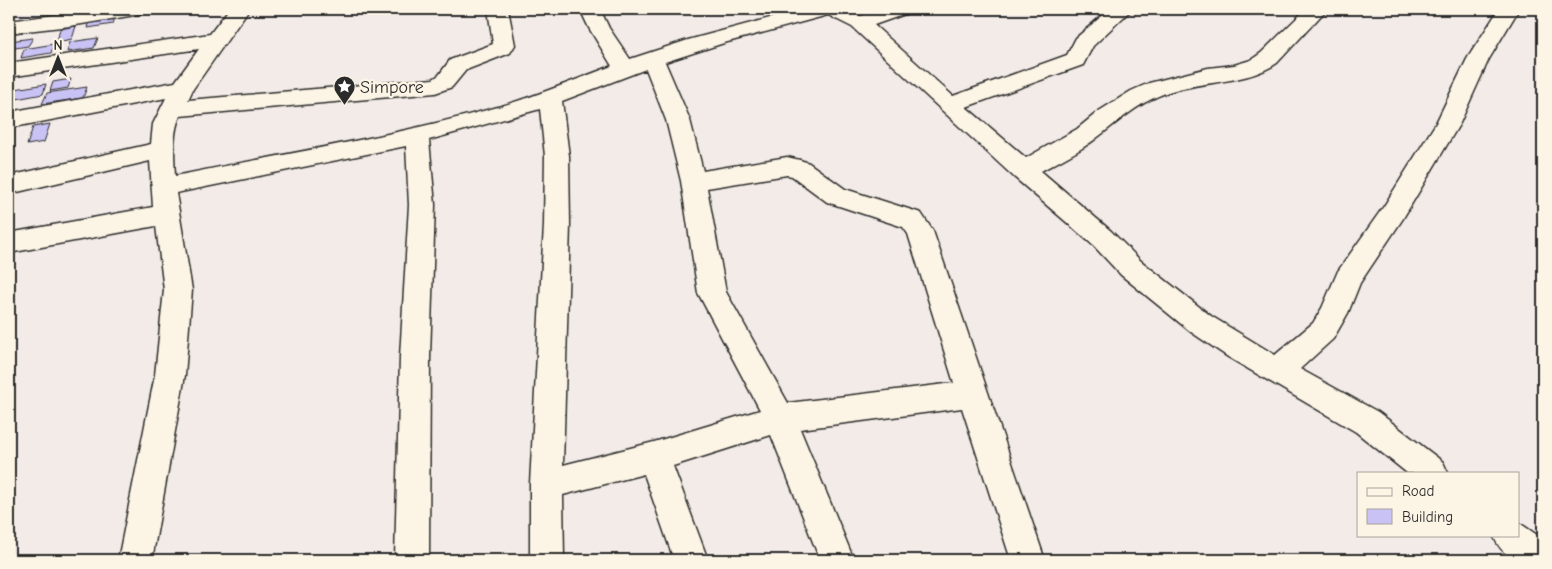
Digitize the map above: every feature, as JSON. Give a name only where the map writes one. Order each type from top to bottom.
[{"type":"street","points":[[9,27],[70,20],[135,9]]},
{"type":"street","points":[[135,560],[170,375],[178,290],[163,187],[162,150],[166,124],[177,99],[215,40],[243,9]]},
{"type":"street","points":[[9,120],[177,99],[444,84],[449,80],[454,68],[458,65],[502,48],[504,45],[498,9]]},
{"type":"street","points":[[590,9],[598,28],[625,69]]},
{"type":"street","points":[[163,187],[345,152],[506,112],[550,98],[653,59],[718,38],[826,9]]},
{"type":"street","points":[[832,9],[859,23],[1023,171],[1068,208],[1132,268],[1201,324],[1238,348],[1368,422],[1431,472]]},
{"type":"street","points":[[859,23],[901,9]]},
{"type":"street","points":[[950,105],[1074,60],[1084,43],[1122,9]]},
{"type":"street","points":[[1023,171],[1085,135],[1107,116],[1148,92],[1208,75],[1235,72],[1259,65],[1269,58],[1317,9]]},
{"type":"street","points":[[1278,370],[1323,332],[1334,313],[1348,279],[1393,213],[1448,123],[1478,60],[1509,9]]},
{"type":"street","points":[[9,70],[215,40]]},
{"type":"street","points":[[653,59],[678,120],[692,181],[712,293],[780,418],[837,560]]},
{"type":"street","points":[[546,560],[546,484],[557,225],[557,156],[550,98]]},
{"type":"street","points":[[412,560],[415,357],[422,205],[417,135]]},
{"type":"street","points":[[9,185],[162,150]]},
{"type":"street","points":[[692,181],[788,166],[800,169],[836,196],[912,220],[920,231],[1028,560]]},
{"type":"street","points":[[9,243],[168,214]]},
{"type":"street","points":[[546,484],[654,457],[780,418],[972,394]]},
{"type":"street","points":[[654,457],[691,560]]},
{"type":"street","points":[[1511,536],[1543,560]]},
{"type":"building","points":[[115,17],[113,24],[88,28],[90,20]]},
{"type":"building","points":[[76,26],[72,39],[57,42],[60,29]]},
{"type":"building","points":[[33,38],[28,46],[9,49],[9,41]]},
{"type":"building","points":[[98,38],[94,48],[67,52],[70,42]]},
{"type":"building","points":[[54,44],[51,53],[21,58],[24,49]]},
{"type":"building","points":[[71,79],[68,88],[50,91],[53,82]]},
{"type":"building","points":[[46,84],[43,94],[11,100],[15,89]]},
{"type":"building","points":[[87,87],[83,98],[42,104],[47,93]]},
{"type":"building","points":[[50,124],[44,142],[27,145],[33,127]]},
{"type":"place","name":"Simpore","points":[[344,106]]}]
